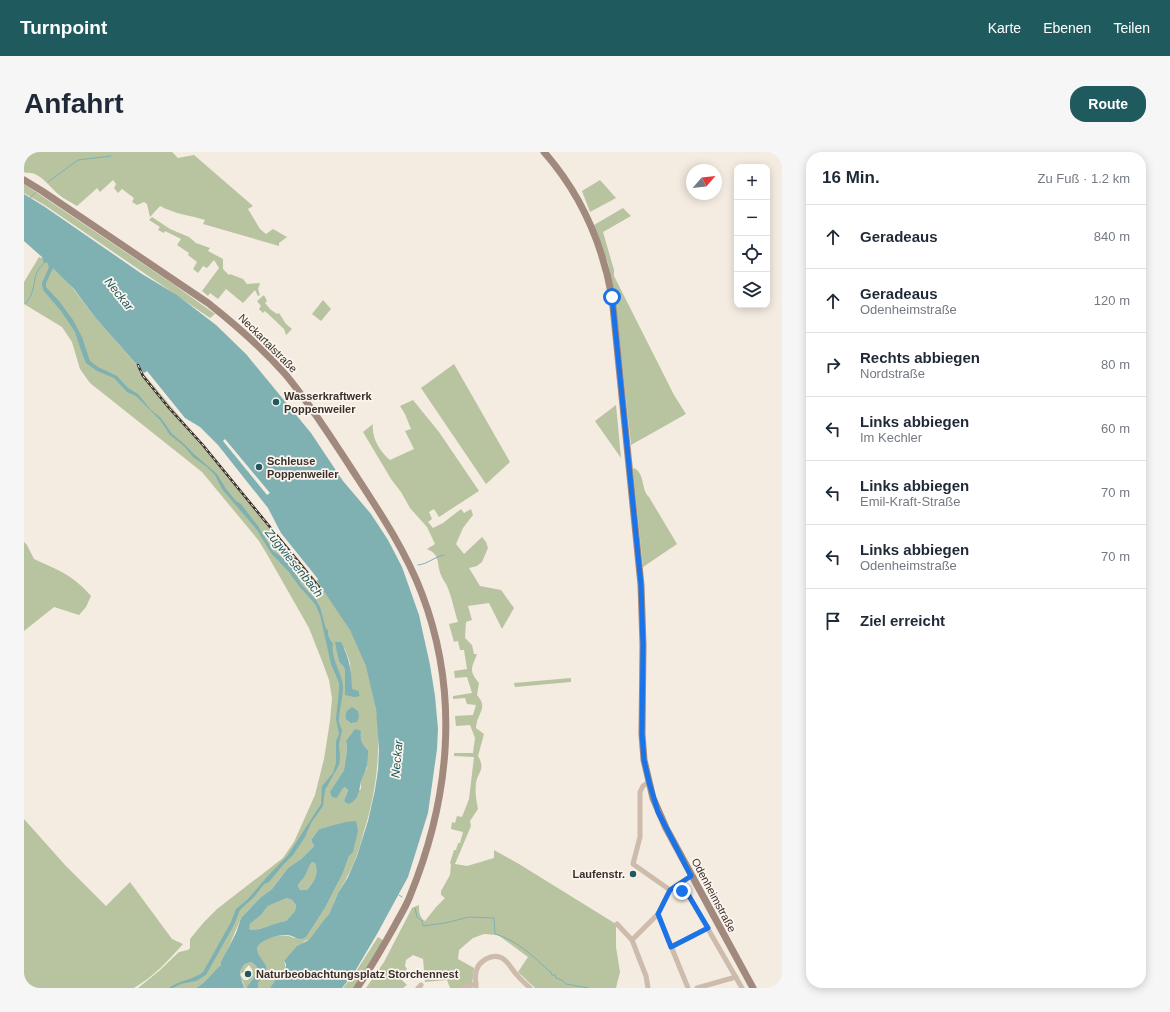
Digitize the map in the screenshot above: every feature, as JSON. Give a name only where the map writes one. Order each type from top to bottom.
[{"type":"main road","name":"Odenheimstraße","points":[[544,152],[567,181],[588,217],[604,262],[611,292],[641,585],[643,645],[642,734],[644,760],[649,782],[658,812],[691,876],[753,988]]},
{"type":"main road","name":"Neckartalstraße","points":[[24,180],[208,303],[269,356],[306,400],[376,506],[412,568],[437,639],[445,690],[447,718],[446,756],[442,787],[435,822],[410,897],[373,966],[357,988]]},
{"type":"street","points":[[649,782],[643,786],[640,792],[640,837],[633,864],[670,890]]},
{"type":"street","points":[[632,940],[658,914],[670,890],[691,876]]},
{"type":"street","name":"Odenheimstraße","points":[[682,891],[689,896],[742,988]]},
{"type":"street","points":[[658,914],[688,988]]},
{"type":"street","points":[[617,924],[632,940],[646,976],[648,988]]},
{"type":"street","points":[[671,947],[708,928]]},
{"type":"street","points":[[463,988],[476,986],[476,972],[480,964],[486,959],[495,957],[502,958],[506,961],[530,988]]},
{"type":"street","points":[[697,988],[736,977]]},
{"type":"green space","points":[[24,152],[172,152],[178,158],[194,155],[253,206],[248,209],[260,229],[266,234],[273,229],[287,237],[279,243],[279,246],[203,224],[205,220],[177,213],[160,206],[150,217],[147,204],[144,202],[137,205],[132,202],[134,198],[122,189],[118,193],[114,188],[116,184],[113,180],[100,192],[97,188],[77,206],[58,194],[35,174],[24,172]]},
{"type":"green space","points":[[600,180],[616,198],[590,212],[582,191]]},
{"type":"green space","points":[[24,184],[215,314],[210,318],[46,206],[24,193]]},
{"type":"green space","points":[[623,208],[631,216],[603,232],[614,270],[614,276],[674,395],[686,414],[631,445],[615,297],[608,263],[594,225]]},
{"type":"green space","points":[[152,217],[170,229],[189,237],[196,243],[210,248],[208,251],[223,259],[223,269],[229,275],[230,274],[243,279],[247,284],[260,283],[258,289],[260,295],[258,296],[255,290],[243,303],[226,289],[218,299],[210,293],[208,296],[202,291],[219,268],[214,260],[207,268],[203,266],[198,273],[193,269],[197,262],[188,255],[189,253],[177,245],[181,239],[165,231],[164,233],[158,230],[160,227],[149,220]]},
{"type":"green space","points":[[39,257],[53,266],[139,367],[320,586],[349,628],[361,652],[369,676],[375,702],[378,728],[376,780],[371,806],[359,849],[329,914],[309,940],[305,941],[284,961],[286,968],[279,974],[270,988],[258,988],[258,983],[267,971],[257,953],[257,946],[263,940],[274,936],[286,935],[294,938],[307,936],[325,908],[343,873],[349,856],[332,826],[319,829],[311,840],[314,846],[301,859],[288,868],[272,889],[261,897],[241,918],[221,965],[203,983],[196,988],[138,988],[179,952],[188,950],[190,948],[190,939],[204,922],[217,909],[283,858],[294,842],[315,795],[324,759],[332,698],[329,680],[309,628],[259,541],[202,472],[90,383],[80,369],[72,342],[62,327],[24,304],[24,282]],"holes":[[[336,642],[345,649],[350,663],[352,690],[359,691],[360,696],[346,695],[344,667],[339,662]],[[361,731],[362,742],[368,750],[367,768],[361,779],[361,789],[344,800],[348,789],[345,787],[342,788],[334,786],[344,770],[347,750],[346,741]]]},
{"type":"green space","points":[[264,295],[267,301],[265,303],[277,314],[279,313],[286,324],[292,329],[286,335],[284,329],[265,311],[263,313],[259,309],[261,306],[257,301]]},
{"type":"green space","points":[[323,300],[331,309],[321,321],[312,314]]},
{"type":"green space","points":[[454,364],[510,462],[486,484],[421,388]]},
{"type":"green space","points":[[413,400],[439,432],[479,491],[439,517],[434,509],[429,512],[432,519],[428,522],[433,528],[443,523],[461,509],[464,513],[471,509],[473,515],[463,528],[456,544],[464,554],[482,537],[488,548],[482,562],[477,566],[469,568],[480,586],[501,590],[514,608],[502,629],[489,603],[468,606],[472,620],[466,622],[465,638],[472,645],[474,654],[477,654],[472,672],[479,683],[477,695],[482,704],[476,728],[484,734],[478,756],[481,764],[481,770],[476,786],[478,809],[470,821],[471,826],[455,864],[467,866],[494,858],[494,850],[616,924],[616,947],[620,972],[616,988],[535,988],[518,972],[528,957],[498,935],[484,934],[473,938],[459,950],[458,959],[474,968],[472,985],[460,988],[450,988],[447,980],[425,982],[423,959],[413,955],[406,960],[405,966],[407,969],[401,979],[407,985],[403,988],[366,988],[384,962],[412,908],[419,905],[420,916],[425,921],[445,898],[441,895],[441,891],[450,875],[450,863],[454,850],[456,850],[458,843],[460,843],[463,832],[451,829],[452,822],[455,823],[457,816],[462,817],[469,799],[474,757],[454,756],[454,753],[473,753],[475,738],[470,725],[456,726],[455,716],[473,715],[476,705],[467,704],[465,698],[453,699],[453,696],[472,693],[467,677],[455,678],[454,671],[467,669],[464,650],[460,650],[458,641],[454,642],[449,624],[458,622],[447,586],[441,575],[436,557],[427,549],[435,544],[427,527],[410,508],[363,432],[373,424],[373,434],[377,444],[390,460],[414,449],[405,431],[411,429],[400,406]]},
{"type":"green space","points":[[616,405],[621,458],[595,421]]},
{"type":"green space","points":[[634,468],[640,474],[647,494],[677,544],[643,567],[633,470]]},
{"type":"green space","points":[[24,542],[34,559],[71,578],[91,596],[86,607],[79,615],[54,607],[24,631]]},
{"type":"green space","points":[[571,678],[571,682],[515,687],[514,683]]},
{"type":"green space","points":[[24,819],[65,865],[106,906],[130,882],[172,939],[183,944],[166,962],[141,984],[134,988],[24,988]]},
{"type":"green space","points":[[312,862],[315,863],[316,867],[315,878],[307,890],[300,890],[298,886]]},
{"type":"green space","points":[[287,898],[292,900],[296,905],[295,911],[286,921],[263,928],[253,930],[248,929],[250,924],[261,915],[268,906]]},
{"type":"green space","points":[[378,937],[384,941],[354,988],[343,988],[355,973]]},
{"type":"green space","points":[[251,962],[258,968],[259,971],[247,987],[244,988],[240,975],[244,980],[248,980],[253,971],[249,965],[244,972],[240,974],[241,968],[245,964]]},
{"type":"water","name":"Neckar","points":[[24,194],[142,274],[177,295],[216,325],[246,354],[311,433],[343,481],[371,514],[388,540],[402,567],[419,615],[435,696],[438,729],[437,749],[428,813],[408,877],[354,973],[342,988],[270,988],[279,974],[286,968],[284,961],[297,946],[309,940],[329,914],[357,856],[368,821],[375,790],[379,750],[376,709],[366,666],[350,630],[317,581],[318,579],[281,533],[268,508],[218,445],[200,427],[185,418],[147,371],[144,373],[94,316],[74,289],[53,268],[46,283],[46,287],[73,320],[82,337],[90,361],[98,367],[117,376],[128,388],[138,394],[151,410],[161,418],[172,434],[217,474],[226,489],[236,501],[241,504],[258,526],[273,551],[282,557],[293,570],[302,585],[316,600],[320,607],[329,637],[333,644],[333,654],[343,686],[339,718],[342,731],[339,744],[339,765],[325,790],[323,806],[311,823],[305,837],[293,855],[269,882],[264,884],[254,897],[240,910],[234,925],[206,975],[196,981],[169,988],[203,972],[231,922],[236,909],[248,899],[288,855],[321,804],[322,786],[333,773],[336,763],[336,741],[339,734],[336,719],[339,683],[331,664],[320,615],[315,604],[289,572],[271,553],[257,530],[222,489],[215,475],[170,435],[160,420],[136,396],[127,392],[114,378],[97,371],[86,363],[75,332],[61,311],[43,290],[42,283],[49,267],[47,262],[44,263],[42,257],[24,241]],"holes":[[[225,439],[270,493],[267,495],[223,441]]]},
{"type":"water","points":[[335,642],[341,642],[344,648],[350,665],[352,689],[359,691],[360,696],[354,697],[345,695],[344,667],[339,662]]},
{"type":"water","points":[[352,707],[358,711],[359,717],[357,722],[351,723],[346,719],[346,713]]},
{"type":"water","points":[[355,729],[361,731],[362,742],[368,750],[368,760],[358,794],[355,800],[349,804],[344,800],[348,790],[345,787],[342,789],[337,798],[332,797],[330,792],[344,770],[347,750],[346,741]]},
{"type":"water","points":[[356,821],[358,831],[353,852],[349,856],[343,873],[325,908],[307,936],[302,939],[290,935],[269,938],[258,946],[257,952],[267,968],[267,971],[258,983],[258,988],[246,988],[259,971],[251,962],[242,967],[240,973],[244,988],[196,988],[221,965],[221,962],[236,933],[241,918],[261,897],[272,889],[288,868],[301,859],[314,846],[311,840],[319,829]],"holes":[[[312,862],[315,863],[316,867],[315,878],[307,890],[300,890],[298,886]],[[287,898],[292,900],[296,905],[295,911],[286,921],[254,930],[249,929],[250,924],[261,915],[268,906]]]},
{"type":"waterway","points":[[48,182],[78,160],[111,156]]},
{"type":"waterway","points":[[30,198],[36,192]]},
{"type":"waterway","points":[[26,303],[32,293],[37,272],[44,263]]},
{"type":"waterway","points":[[418,565],[444,555]]},
{"type":"waterway","points":[[415,908],[417,917],[422,921],[423,926],[445,923],[469,917],[494,918],[495,934],[517,944],[551,972],[552,975],[555,975],[556,978],[562,980],[566,984],[589,988]]},
{"type":"railway","points":[[138,365],[143,376],[169,408],[202,444],[319,587]]},
{"type":"place","name":"Wasserkraftwerk Poppenweiler","points":[[276,402]]},
{"type":"place","name":"Schleuse Poppenweiler","points":[[259,467]]},
{"type":"place","name":"Laufenstr.","points":[[633,874]]},
{"type":"place","name":"Naturbeobachtungsplatz Storchennest","points":[[248,974]]},
{"type":"route","points":[[612,297],[641,585],[643,645],[642,734],[644,760],[658,812],[691,876],[670,890],[658,914],[671,947],[708,928],[689,896],[682,891]]},
{"type":"water label","name":"Zugwiesenbach","points":[[294,563]]}]
